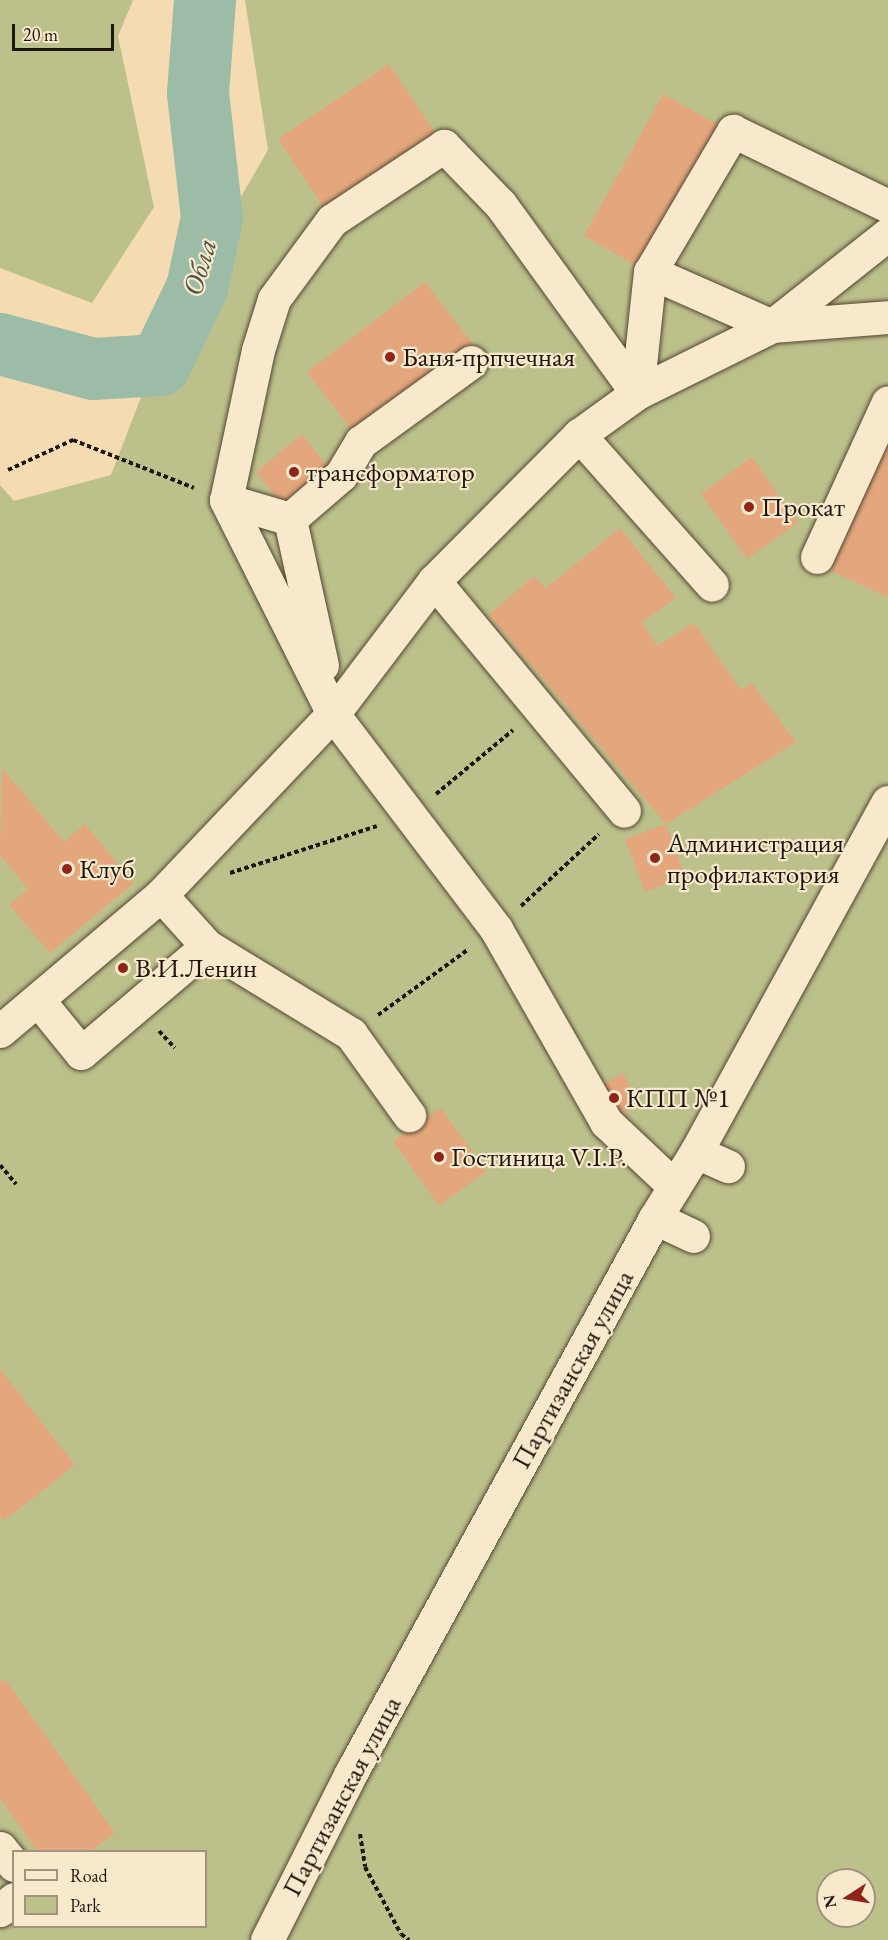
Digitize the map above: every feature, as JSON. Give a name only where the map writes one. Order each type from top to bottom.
[{"type":"street","points":[[637,393],[650,272],[733,130],[888,206]]},
{"type":"street","points":[[637,393],[500,204],[444,146],[332,220],[274,299],[258,350],[226,500],[333,714],[496,929],[606,1122],[674,1186]]},
{"type":"street","points":[[2,1026],[38,1000],[161,895],[333,714],[434,581],[579,435],[637,393],[772,326],[888,234]]},
{"type":"street","points":[[650,272],[772,326],[888,317]]},
{"type":"street","points":[[290,519],[341,475],[361,442],[471,362]]},
{"type":"street","points":[[817,557],[888,402]]},
{"type":"street","points":[[579,435],[712,585]]},
{"type":"street","points":[[226,500],[290,519]]},
{"type":"street","points":[[290,519],[333,714]]},
{"type":"street","points":[[434,581],[624,811]]},
{"type":"street","name":"Партизанская улица","points":[[267,1940],[351,1773],[655,1218],[696,1152],[884,823]]},
{"type":"street","points":[[161,895],[207,946],[351,1034],[409,1115]]},
{"type":"street","points":[[38,1000],[81,1053],[207,946]]},
{"type":"street","points":[[696,1152],[728,1166]]},
{"type":"street","points":[[655,1218],[693,1236]]},
{"type":"street","points":[[0,1848],[12,1863]]},
{"type":"street","points":[[0,1910],[12,1901]]},
{"type":"path","points":[[8,470],[73,440],[226,500]]},
{"type":"path","points":[[218,877],[410,816],[539,709]]},
{"type":"path","points":[[351,1034],[496,929],[624,811]]},
{"type":"path","points":[[0,1166],[16,1184]]},
{"type":"path","points":[[360,1832],[365,1867],[401,1934],[409,1940]]},
{"type":"green space","points":[[0,0],[133,0],[118,36],[154,207],[92,303],[0,268]]},
{"type":"green space","points":[[245,0],[888,0],[888,1940],[0,1940],[0,485],[14,501],[111,475],[173,314],[268,150]]},
{"type":"building","points":[[389,64],[444,146],[332,220],[278,139]]},
{"type":"building","points":[[663,94],[720,126],[641,268],[584,236]]},
{"type":"building","name":"Баня-прпчечная","points":[[425,282],[472,343],[354,433],[307,372]]},
{"type":"building","points":[[888,423],[888,597],[822,567]]},
{"type":"building","name":"трансформатор","points":[[302,434],[332,472],[286,509],[256,472]]},
{"type":"building","name":"Прокат","points":[[752,457],[798,523],[747,559],[701,494]]},
{"type":"building","points":[[620,528],[676,598],[642,622],[657,646],[694,623],[741,690],[752,683],[796,742],[666,824],[489,615],[534,576],[546,588]]},
{"type":"building","name":"Клуб","points":[[2,768],[64,842],[85,824],[134,883],[50,953],[9,905],[28,889],[0,855]]},
{"type":"building","name":"Администрация профилактория","points":[[666,824],[685,877],[645,892],[625,839]]},
{"type":"building","name":"КПП №1","points":[[623,1073],[640,1104],[606,1122],[589,1092]]},
{"type":"building","name":"Гостиница V.I.P.","points":[[441,1108],[486,1172],[439,1206],[393,1141]]},
{"type":"building","points":[[0,1369],[75,1465],[4,1521],[0,1516]]},
{"type":"building","points":[[5,1679],[115,1833],[92,1850],[37,1850],[0,1798],[0,1683]]},
{"type":"waterway","name":"Обла","points":[[0,344],[93,369],[160,365],[197,288],[212,218],[198,93],[205,0]]},
{"type":"place","name":"Баня-прпчечная","points":[[390,357]]},
{"type":"place","name":"трансформатор","points":[[294,472]]},
{"type":"place","name":"Прокат","points":[[749,507]]},
{"type":"place","name":"Администрация профилактория","points":[[655,858]]},
{"type":"place","name":"Клуб","points":[[67,869]]},
{"type":"place","name":"В.И.Ленин","points":[[123,968]]},
{"type":"place","name":"КПП №1","points":[[614,1098]]},
{"type":"place","name":"Гостиница V.I.P.","points":[[439,1157]]}]
